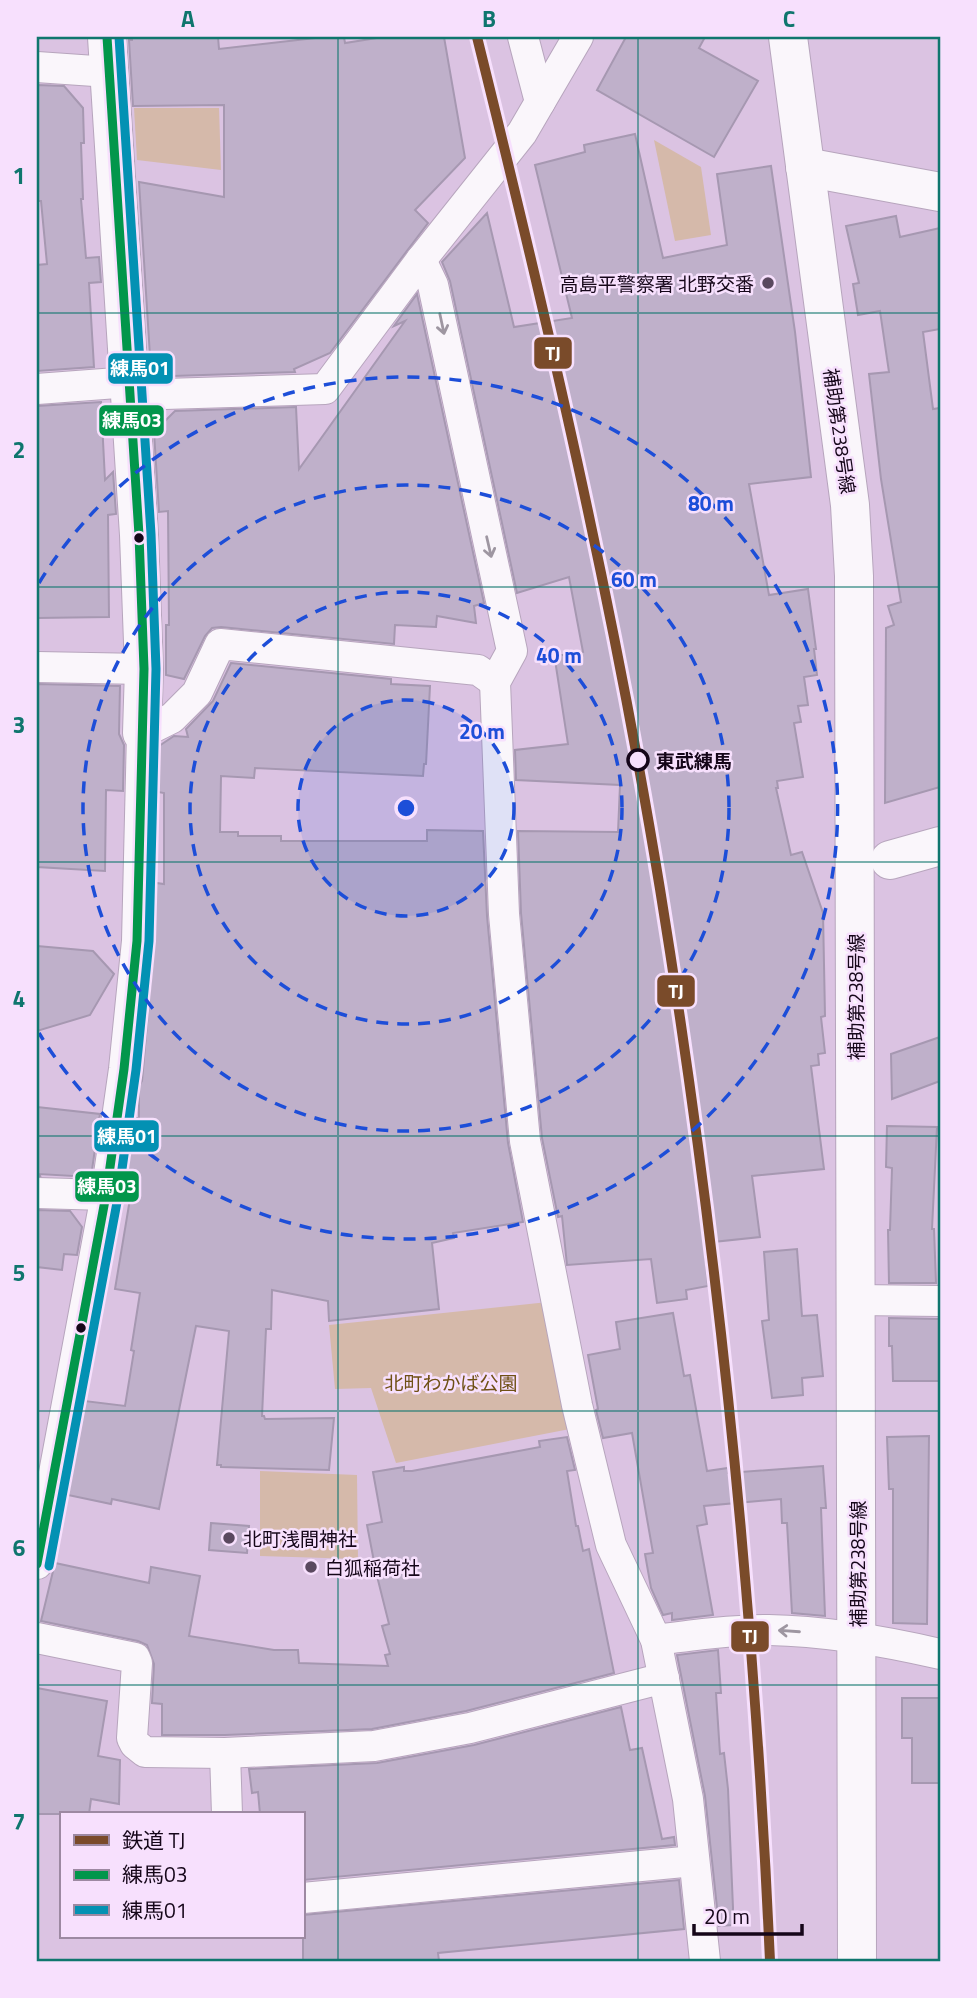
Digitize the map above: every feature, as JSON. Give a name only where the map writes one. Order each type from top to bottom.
[{"type":"street","points":[[523,37],[540,102]]},
{"type":"street","points":[[37,388],[325,388],[421,260],[532,120],[578,37]]},
{"type":"street","name":"補助第238号線","points":[[788,37],[850,505],[854,576],[857,1961]]},
{"type":"street","points":[[37,67],[108,54],[130,389],[144,669],[137,949],[124,1069],[106,1195],[37,1564]]},
{"type":"street","points":[[805,167],[940,192]]},
{"type":"street","points":[[421,260],[433,285],[512,651],[495,682],[504,914],[525,1141],[577,1405],[611,1545],[656,1640],[688,1799],[705,1961]]},
{"type":"street","points":[[142,733],[172,718],[197,693],[220,644],[478,670],[495,682]]},
{"type":"street","points":[[37,667],[144,669]]},
{"type":"street","points":[[890,860],[940,846]]},
{"type":"street","points":[[37,1193],[106,1195]]},
{"type":"street","points":[[857,1300],[940,1301]]},
{"type":"street","points":[[656,1640],[722,1632],[771,1630],[881,1641],[940,1654]]},
{"type":"street","points":[[37,1638],[135,1658],[137,1663],[132,1738],[140,1750],[145,1752],[225,1754],[374,1746],[470,1728],[664,1678]]},
{"type":"street","points":[[225,1754],[227,1812]]},
{"type":"street","points":[[304,1898],[694,1861]]},
{"type":"green space","points":[[134,108],[219,108],[221,170],[137,160]]},
{"type":"green space","points":[[654,140],[701,167],[711,235],[675,241]]},
{"type":"green space","name":"北町わかば公園","points":[[548,1302],[575,1428],[396,1463],[371,1388],[335,1389],[329,1325]]},
{"type":"green space","points":[[260,1471],[357,1475],[358,1559],[260,1556]]},
{"type":"building","points":[[132,37],[218,37],[219,49],[324,37],[344,37],[345,43],[383,37],[444,37],[465,158],[415,210],[428,223],[330,353],[294,369],[295,372],[173,376],[150,356],[139,182],[224,197],[224,105],[133,106],[129,40],[132,40]]},
{"type":"building","points":[[626,37],[705,37],[699,48],[758,81],[714,157],[597,90]]},
{"type":"building","points":[[37,85],[64,86],[83,108],[81,199],[86,258],[99,257],[101,282],[89,283],[94,367],[37,371],[37,265],[47,264],[41,201],[37,201]]},
{"type":"building","points":[[635,134],[663,258],[727,245],[717,174],[771,166],[795,332],[811,477],[749,484],[769,595],[808,589],[817,675],[804,677],[808,705],[798,706],[801,722],[794,723],[803,777],[777,781],[776,788],[791,855],[802,852],[823,913],[825,1016],[821,1017],[825,1053],[818,1054],[819,1065],[811,1066],[824,1169],[752,1176],[760,1237],[704,1243],[708,1286],[686,1290],[687,1299],[657,1303],[651,1259],[567,1265],[562,1216],[558,1217],[542,1138],[521,913],[518,831],[618,832],[620,785],[516,780],[515,750],[568,744],[555,660],[556,656],[583,652],[569,577],[517,593],[450,281],[442,262],[487,213],[514,327],[572,318],[535,165],[585,152],[584,145]]},
{"type":"building","points":[[896,216],[900,237],[940,228],[940,329],[923,332],[933,409],[940,408],[940,787],[885,803],[886,628],[894,625],[888,606],[901,602],[881,479],[869,374],[889,372],[880,311],[858,315],[853,284],[859,283],[846,226]]},
{"type":"building","points":[[417,294],[484,603],[474,606],[476,623],[437,616],[436,627],[395,625],[394,644],[212,628],[205,636],[184,679],[166,675],[166,625],[169,625],[168,511],[159,512],[154,432],[175,411],[296,407],[299,469],[405,321],[394,326]]},
{"type":"building","points":[[101,402],[105,480],[113,472],[116,514],[108,515],[109,617],[37,618],[37,406]]},
{"type":"building","points":[[231,663],[391,679],[391,684],[430,686],[423,776],[255,768],[254,778],[221,776],[220,832],[238,832],[238,836],[281,836],[281,841],[427,841],[427,830],[483,831],[487,916],[508,1143],[523,1222],[453,1233],[454,1238],[432,1243],[439,1309],[329,1321],[328,1301],[272,1290],[271,1329],[266,1329],[262,1416],[265,1419],[334,1418],[329,1470],[217,1465],[229,1331],[196,1326],[159,1509],[112,1499],[111,1504],[68,1495],[85,1401],[125,1406],[134,1351],[131,1350],[140,1293],[115,1289],[133,1181],[126,1181],[135,1118],[139,1118],[139,1086],[142,1081],[154,943],[156,883],[164,884],[164,793],[158,792],[159,746],[174,736],[188,737],[186,729],[213,701]]},
{"type":"building","points":[[37,684],[120,686],[119,734],[124,745],[123,791],[106,790],[105,871],[37,867]]},
{"type":"building","points":[[37,946],[93,951],[114,974],[90,1015],[37,1031]]},
{"type":"building","points":[[940,1037],[940,1081],[892,1099],[891,1054]]},
{"type":"building","points":[[37,1107],[100,1114],[91,1177],[37,1176]]},
{"type":"building","points":[[887,1126],[937,1127],[932,1229],[936,1283],[889,1283],[888,1230],[892,1168],[886,1167]]},
{"type":"building","points":[[37,1210],[70,1211],[82,1227],[77,1255],[64,1254],[62,1270],[37,1267]]},
{"type":"building","points":[[797,1249],[802,1316],[817,1315],[823,1376],[802,1378],[803,1395],[772,1398],[762,1321],[769,1320],[764,1252]]},
{"type":"building","points":[[673,1313],[684,1376],[690,1375],[707,1471],[728,1468],[728,1473],[823,1466],[826,1508],[821,1508],[825,1616],[792,1613],[787,1523],[782,1523],[781,1499],[704,1506],[707,1524],[697,1526],[713,1615],[672,1620],[672,1613],[663,1615],[651,1588],[645,1554],[653,1553],[632,1433],[603,1438],[588,1355],[620,1349],[616,1322]]},
{"type":"building","points":[[889,1318],[940,1319],[940,1381],[893,1381]]},
{"type":"building","points":[[929,1436],[927,1624],[893,1623],[893,1489],[889,1489],[887,1437]]},
{"type":"building","points":[[567,1437],[575,1470],[567,1471],[576,1526],[583,1551],[589,1549],[614,1673],[466,1711],[372,1729],[162,1735],[162,1704],[152,1703],[154,1664],[147,1645],[41,1621],[55,1563],[149,1583],[151,1567],[200,1576],[189,1636],[274,1650],[298,1650],[299,1663],[388,1666],[385,1655],[390,1654],[382,1626],[389,1624],[367,1525],[382,1522],[373,1472],[404,1467],[404,1471],[412,1471],[540,1447],[539,1441]]},
{"type":"building","name":"北町浅間神社","points":[[211,1523],[249,1526],[247,1553],[209,1550]]},
{"type":"building","points":[[718,1650],[721,1693],[716,1693],[720,1754],[724,1753],[728,1789],[733,1908],[732,1925],[719,1926],[705,1796],[677,1655]]},
{"type":"building","points":[[37,1688],[107,1701],[98,1756],[120,1760],[119,1804],[91,1799],[89,1812],[37,1814]]},
{"type":"building","points":[[902,1698],[940,1698],[940,1783],[912,1783],[912,1738],[902,1738]]},
{"type":"building","points":[[621,1707],[630,1750],[642,1748],[662,1839],[674,1837],[675,1845],[304,1880],[304,1812],[260,1812],[258,1792],[252,1793],[249,1769],[377,1763],[474,1745]]},
{"type":"building","points":[[679,1880],[684,1929],[438,1953],[439,1961],[303,1961],[304,1915]]},
{"type":"rail line","name":"TJ","points":[[477,37],[529,249],[600,568],[642,782],[681,1023],[731,1424],[754,1691],[770,1961]]},
{"type":"transit line","name":"練馬03","points":[[37,1564],[106,1195],[124,1069],[137,941],[144,669],[139,535],[107,37]]},
{"type":"transit line","name":"練馬01","points":[[49,1566],[118,1197],[136,1070],[149,941],[156,669],[151,534],[119,37]]},
{"type":"place","name":"高島平警察署 北野交番","points":[[768,283]]},
{"type":"place","name":"東武練馬","points":[[638,760]]},
{"type":"place","name":"北町浅間神社","points":[[229,1538]]},
{"type":"place","name":"白狐稲荷社","points":[[311,1567]]}]
